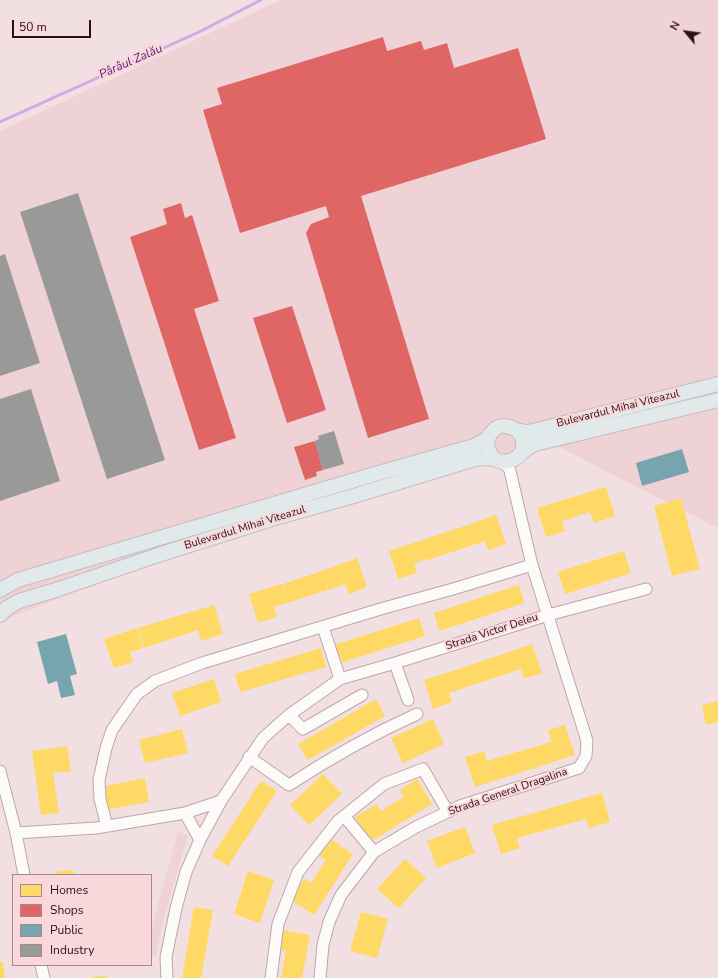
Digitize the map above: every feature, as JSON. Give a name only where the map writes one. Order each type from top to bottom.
[{"type":"main road","name":"Bulevardul Mihai Viteazul","points":[[0,590],[18,580],[474,446],[488,438],[493,431],[501,426],[509,426],[517,430],[529,432],[718,384]]},
{"type":"main road","points":[[675,394],[679,409]]},
{"type":"main road","name":"Bulevardul Mihai Viteazul","points":[[0,615],[7,608],[19,601],[275,518],[476,459],[487,458],[508,461],[535,444],[718,400]]},
{"type":"main road","points":[[488,438],[488,450],[491,455],[508,461],[523,449],[523,439],[517,430]]},
{"type":"street","name":"Strada General Dragalina","points":[[320,978],[323,945],[329,922],[341,895],[374,852],[416,827],[460,806],[579,768],[586,756],[587,741],[532,566],[508,461]]},
{"type":"street","points":[[107,826],[100,799],[99,780],[106,748],[112,730],[137,694],[155,681],[202,663],[384,608],[532,566]]},
{"type":"street","name":"Strada Victor Deleu","points":[[167,978],[166,957],[176,908],[186,872],[200,840],[221,801],[249,757],[263,738],[289,715],[340,679],[548,615],[646,589]]},
{"type":"street","points":[[323,627],[340,679]]},
{"type":"street","points":[[395,663],[408,700]]},
{"type":"street","points":[[289,715],[303,729],[362,695]]},
{"type":"street","points":[[249,757],[289,785],[320,765],[394,724],[417,714]]},
{"type":"street","points":[[271,978],[278,924],[298,872],[338,821],[384,784],[422,769],[448,812]]},
{"type":"street","points":[[0,771],[16,833],[24,874]]},
{"type":"street","points":[[16,833],[96,828],[186,813],[221,801]]},
{"type":"street","points":[[186,813],[200,840]]},
{"type":"street","points":[[344,816],[374,852]]},
{"type":"street","points":[[41,966],[44,978]]},
{"type":"shaded area","points":[[281,0],[718,0],[718,528],[549,442],[177,550],[0,622],[0,131]]},
{"type":"shaded area","points":[[178,832],[188,835],[163,921],[156,956],[152,956],[152,930]]},
{"type":"building: Homes","points":[[606,487],[615,516],[594,523],[590,512],[562,521],[565,531],[546,537],[537,508]]},
{"type":"building: Homes","points":[[681,498],[700,569],[672,576],[654,506]]},
{"type":"building: Homes","points":[[496,515],[506,544],[488,550],[485,541],[428,560],[427,559],[414,564],[417,573],[398,579],[389,551]]},
{"type":"building: Homes","points":[[624,551],[631,573],[565,594],[558,572]]},
{"type":"building: Homes","points":[[357,558],[367,587],[349,594],[345,584],[329,590],[326,580],[328,590],[274,607],[277,617],[258,623],[249,594],[282,584],[287,596],[283,584]]},
{"type":"building: Homes","points":[[519,585],[524,603],[439,631],[434,613]]},
{"type":"building: Homes","points":[[214,605],[223,634],[201,641],[198,630],[144,648],[138,628]]},
{"type":"building: Homes","points":[[419,618],[425,636],[340,663],[334,645]]},
{"type":"building: Homes","points":[[137,628],[143,648],[130,652],[133,662],[114,668],[104,639]]},
{"type":"building: Homes","points":[[532,644],[542,673],[524,679],[521,669],[449,693],[452,702],[433,709],[424,680]]},
{"type":"building: Homes","points":[[321,648],[326,667],[240,692],[235,674]]},
{"type":"building: Homes","points":[[214,679],[221,702],[180,716],[172,693]]},
{"type":"building: Homes","points":[[376,699],[385,716],[308,760],[298,744]]},
{"type":"building: Homes","points":[[718,701],[718,722],[706,725],[702,705]]},
{"type":"building: Homes","points":[[433,719],[444,744],[403,763],[391,738]]},
{"type":"building: Homes","points":[[565,725],[575,755],[475,787],[465,757],[484,751],[487,761],[551,742],[548,730]]},
{"type":"building: Homes","points":[[182,729],[188,753],[145,763],[139,740]]},
{"type":"building: Homes","points":[[67,746],[71,771],[53,773],[59,813],[41,815],[32,751]]},
{"type":"building: Homes","points":[[323,774],[342,794],[309,825],[290,805]]},
{"type":"building: Homes","points":[[145,778],[149,802],[106,810],[101,787]]},
{"type":"building: Homes","points":[[417,779],[432,804],[370,842],[355,817],[377,804],[381,811],[404,797],[400,790]]},
{"type":"building: Homes","points":[[261,781],[277,791],[228,866],[212,856]]},
{"type":"building: Homes","points":[[602,793],[610,822],[589,828],[586,819],[517,838],[520,848],[501,854],[492,825]]},
{"type":"building: Homes","points":[[465,827],[475,853],[437,868],[427,841]]},
{"type":"building: Homes","points":[[329,838],[353,854],[314,915],[291,900],[304,879],[311,883],[326,860],[318,855]]},
{"type":"building: Homes","points":[[405,859],[426,878],[399,908],[377,889]]},
{"type":"building: Homes","points":[[73,870],[74,874],[56,874],[55,872]]},
{"type":"building: Homes","points":[[248,871],[274,880],[260,923],[234,914]]},
{"type":"building: Homes","points":[[194,907],[213,910],[201,978],[182,978]]},
{"type":"building: Homes","points":[[361,912],[388,919],[377,958],[350,951]]},
{"type":"building: Homes","points":[[281,930],[310,935],[302,978],[281,978],[286,951],[277,949]]},
{"type":"building: Homes","points":[[0,962],[3,962],[5,978],[0,978]]},
{"type":"building: Homes","points":[[107,975],[107,978],[91,978],[91,977]]},
{"type":"building: Shops","points":[[383,37],[387,51],[421,41],[424,50],[447,43],[454,68],[518,48],[546,139],[361,196],[429,419],[368,438],[306,233],[311,224],[329,217],[326,206],[240,233],[203,110],[222,104],[217,88]]},
{"type":"building: Shops","points":[[181,203],[185,218],[192,215],[219,301],[194,309],[236,438],[199,450],[130,237],[167,224],[163,209]]},
{"type":"building: Shops","points":[[292,306],[326,410],[287,423],[253,318]]},
{"type":"building: Shops","points":[[315,441],[323,470],[316,472],[317,476],[305,480],[294,447]]},
{"type":"building: Public","points":[[682,449],[689,472],[642,486],[636,463]]},
{"type":"building: Public","points":[[66,634],[77,674],[70,676],[75,695],[61,698],[57,681],[48,684],[37,642]]},
{"type":"building: Industry","points":[[78,193],[165,460],[107,479],[20,212]]},
{"type":"building: Industry","points":[[5,254],[40,363],[0,376],[0,256]]},
{"type":"building: Industry","points":[[31,389],[60,481],[0,501],[0,399]]},
{"type":"building: Industry","points":[[334,431],[344,464],[323,470],[315,441],[319,439],[318,436]]},
{"type":"waterway","name":"Pârâul Zalău","points":[[0,122],[199,32],[261,0]]}]
